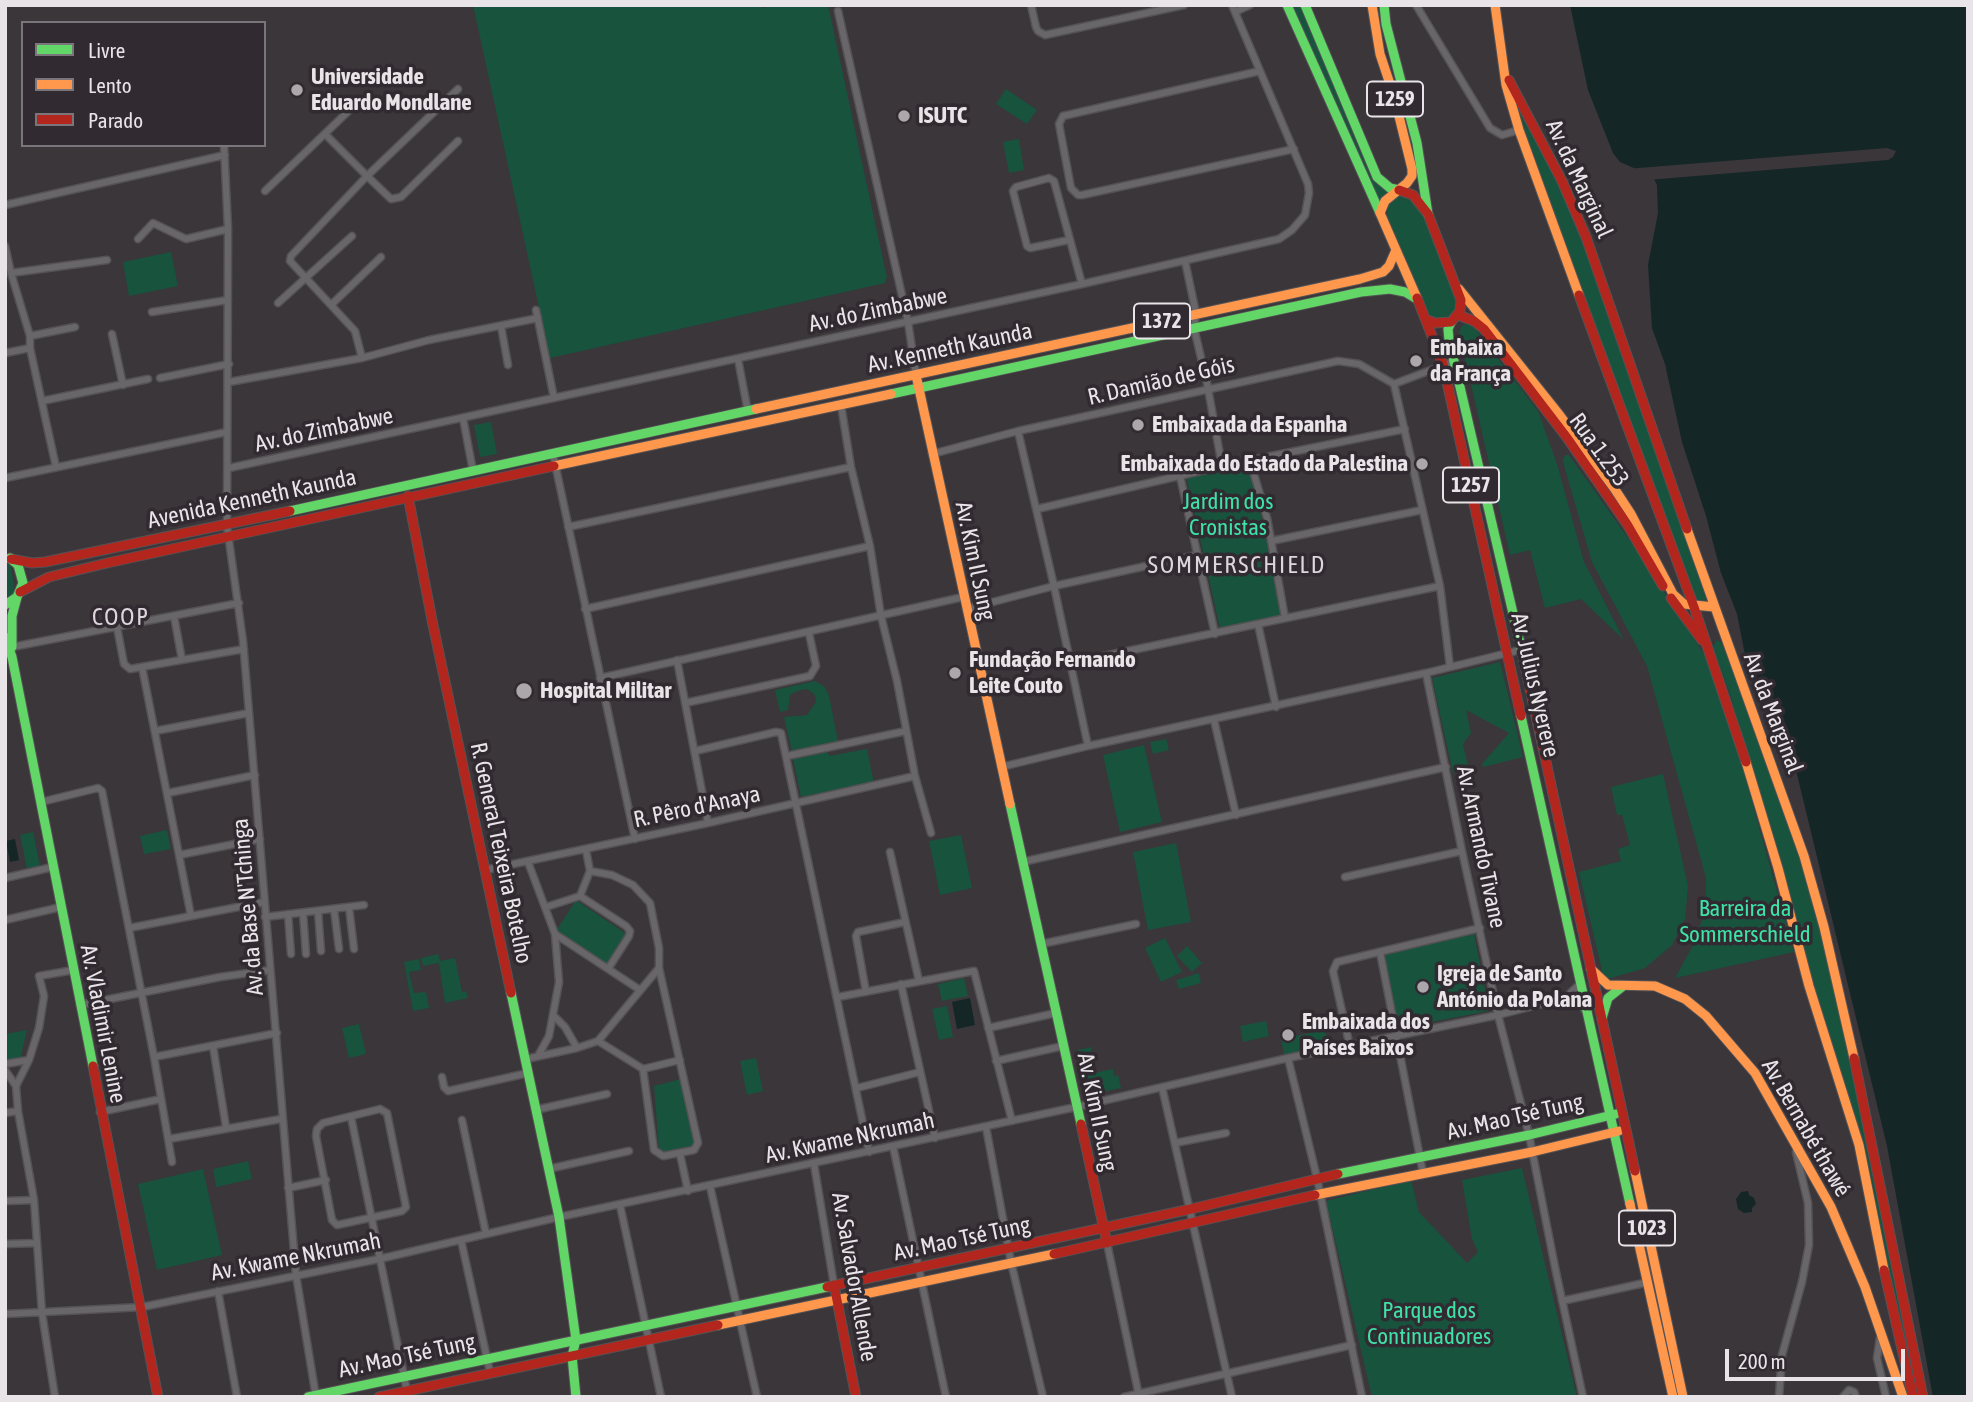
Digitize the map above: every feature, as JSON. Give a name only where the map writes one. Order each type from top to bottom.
[{"type":"main road","name":"Av. Julius Nyerere","points":[[1287,5],[1427,320],[1443,364],[1673,1397]]},
{"type":"main road","points":[[1305,5],[1377,177],[1390,188],[1413,195],[1428,214]]},
{"type":"main road","name":"1259","points":[[1372,5],[1380,54],[1394,96],[1412,169],[1412,176],[1399,190]]},
{"type":"main road","points":[[1384,5],[1386,24],[1417,142],[1428,214],[1457,287],[1614,488],[1673,594],[1684,604],[1714,607]]},
{"type":"main road","name":"Av. da Marginal","points":[[1495,5],[1503,69],[1519,131],[1694,607],[1778,868],[1809,985],[1859,1145],[1913,1397]]},
{"type":"main road","name":"Av. da Marginal","points":[[1503,69],[1562,181],[1586,237],[1714,607],[1804,856],[1851,1043],[1923,1397]]},
{"type":"main road","points":[[1380,214],[1385,201],[1399,190]]},
{"type":"main road","name":"Av. Kenneth Kaunda","points":[[500,466],[1375,276],[1389,266],[1396,250]]},
{"type":"main road","name":"Av. Julius Nyerere","points":[[1457,287],[1462,305],[1448,334],[1544,749],[1683,1397]]},
{"type":"main road","name":"1372","points":[[1194,328],[1373,291],[1398,290],[1416,299]]},
{"type":"main road","points":[[1427,320],[1435,323],[1454,319]]},
{"type":"main road","name":"Rua 1.253","points":[[1454,319],[1474,321],[1484,329],[1590,469],[1627,524],[1672,600],[1706,644]]},
{"type":"main road","points":[[918,387],[1194,328]]},
{"type":"main road","name":"Av. Kim Il Sung","points":[[916,375],[1016,836]]},
{"type":"main road","name":"Av. Kenneth Kaunda","points":[[500,478],[918,387]]},
{"type":"main road","points":[[1465,459],[1477,457]]},
{"type":"main road","name":"Avenida Kenneth Kaunda","points":[[7,556],[32,563],[45,562],[227,526],[399,486],[500,466]]},
{"type":"main road","name":"Avenida Kenneth Kaunda","points":[[5,605],[49,577],[408,496],[500,478]]},
{"type":"main road","name":"R. General Teixeira Botelho","points":[[408,496],[559,1217],[576,1340]]},
{"type":"main road","points":[[1487,554],[1499,551]]},
{"type":"main road","points":[[7,556],[22,573],[23,583],[19,594]]},
{"type":"main road","name":"Av. Vladimir Lenine","points":[[11,651],[12,616],[19,594]]},
{"type":"main road","name":"Av. Vladimir Lenine","points":[[5,637],[11,651],[158,1397]]},
{"type":"main road","points":[[1706,644],[1725,638]]},
{"type":"main road","points":[[1531,751],[1544,749]]},
{"type":"main road","name":"Av. Kim II Sung","points":[[1016,836],[1107,1243]]},
{"type":"main road","points":[[1553,853],[1565,851]]},
{"type":"main road","points":[[1575,951],[1586,948]]},
{"type":"main road","points":[[1591,969],[1608,985],[1623,986]]},
{"type":"main road","points":[[1602,1018],[1608,998],[1623,986]]},
{"type":"main road","name":"Av. Bernabé thawé","points":[[1623,986],[1655,986],[1692,1004],[1742,1056],[1767,1092],[1831,1207],[1865,1287],[1903,1397]]},
{"type":"main road","points":[[1592,1034],[1605,1032]]},
{"type":"main road","name":"Av. Mao Tsé Tung","points":[[313,1396],[736,1305],[919,1269],[1191,1209],[1317,1178],[1529,1135],[1623,1112]]},
{"type":"main road","name":"Av. Mao Tsé Tung","points":[[379,1397],[1107,1243],[1320,1194],[1532,1152],[1626,1129]]},
{"type":"main road","name":"Av. Salvador Allende","points":[[834,1285],[856,1397]]},
{"type":"main road","points":[[576,1340],[572,1356],[576,1397]]},
{"type":"main road","points":[[1889,1355],[1902,1348]]},
{"type":"street","points":[[1031,5],[1038,31],[1045,35],[1184,5]]},
{"type":"street","points":[[1234,9],[1250,5]]},
{"type":"street","points":[[1416,5],[1486,123],[1495,133],[1502,135],[1519,131]]},
{"type":"street","name":"Av. do Zimbabwe","points":[[229,468],[1279,239],[1300,222],[1308,206],[1308,184],[1234,9]]},
{"type":"street","points":[[838,11],[908,322],[916,375]]},
{"type":"street","points":[[1260,71],[1060,118],[1071,188],[1082,195],[1294,149]]},
{"type":"street","points":[[362,358],[355,331],[291,263],[291,256],[367,176],[458,89]]},
{"type":"street","points":[[265,191],[359,101]]},
{"type":"street","points":[[325,134],[387,196],[396,199],[458,141]]},
{"type":"street","name":"Av. da Base N'Tchinga","points":[[224,147],[229,364],[227,526],[244,649],[296,1275],[313,1396]]},
{"type":"street","points":[[5,205],[225,155]]},
{"type":"street","points":[[1069,240],[1030,248],[1027,246],[1013,191],[1016,187],[1053,180],[1082,284]]},
{"type":"street","points":[[138,239],[153,223],[186,239],[228,229]]},
{"type":"street","points":[[278,303],[352,236]]},
{"type":"street","points":[[5,246],[10,273],[30,336],[30,348],[55,467]]},
{"type":"street","points":[[331,305],[381,257]]},
{"type":"street","points":[[10,273],[107,260]]},
{"type":"street","points":[[1185,261],[1196,313],[1194,328],[1222,466]]},
{"type":"street","points":[[152,312],[228,300]]},
{"type":"street","points":[[536,310],[554,398]]},
{"type":"street","points":[[229,382],[362,358],[429,340],[538,318]]},
{"type":"street","points":[[501,326],[508,365]]},
{"type":"street","points":[[30,336],[75,327]]},
{"type":"street","points":[[112,334],[123,385]]},
{"type":"street","points":[[5,353],[30,348]]},
{"type":"street","points":[[738,359],[748,412]]},
{"type":"street","name":"R. Damião de Góis","points":[[932,454],[1018,431],[1338,360],[1359,364],[1394,384]]},
{"type":"street","points":[[1450,667],[1440,586],[1394,384],[1455,361]]},
{"type":"street","points":[[160,378],[229,364]]},
{"type":"street","points":[[41,401],[148,379]]},
{"type":"street","points":[[841,405],[851,467],[870,546],[881,617],[897,681],[915,776],[931,834]]},
{"type":"street","points":[[463,418],[472,471]]},
{"type":"street","points":[[1037,509],[1222,466],[1405,429]]},
{"type":"street","points":[[1018,431],[1088,746]]},
{"type":"street","points":[[5,478],[227,432]]},
{"type":"street","points":[[552,454],[635,838]]},
{"type":"street","points":[[1250,461],[1267,518],[1285,618]]},
{"type":"street","points":[[568,527],[851,467]]},
{"type":"street","points":[[1180,476],[1215,634]]},
{"type":"street","points":[[1271,541],[1422,510]]},
{"type":"street","points":[[585,609],[870,546]]},
{"type":"street","points":[[965,609],[1054,586],[1197,555]]},
{"type":"street","points":[[1070,663],[1440,586]]},
{"type":"street","points":[[600,678],[963,597]]},
{"type":"street","points":[[11,651],[117,626],[239,603]]},
{"type":"street","points":[[174,616],[182,660]]},
{"type":"street","points":[[1258,624],[1276,707]]},
{"type":"street","points":[[117,626],[124,664],[130,669],[244,649]]},
{"type":"street","points":[[685,703],[810,676],[816,666],[808,633]]},
{"type":"street","points":[[1001,767],[1520,650]]},
{"type":"street","points":[[677,660],[708,823]]},
{"type":"street","points":[[142,667],[191,916]]},
{"type":"street","name":"Av. Armando Tivane","points":[[1426,673],[1498,1015],[1529,1135],[1583,1397]]},
{"type":"street","points":[[155,731],[248,713]]},
{"type":"street","points":[[1214,720],[1236,815]]},
{"type":"street","points":[[786,756],[906,732]]},
{"type":"street","points":[[695,751],[781,733],[869,1152]]},
{"type":"street","points":[[1022,862],[1446,767]]},
{"type":"street","points":[[168,793],[255,775]]},
{"type":"street","name":"R. Pêro d'Anaya","points":[[485,870],[915,776]]},
{"type":"street","points":[[41,802],[98,788],[102,791],[172,1162]]},
{"type":"street","points":[[179,855],[260,839]]},
{"type":"street","points":[[580,896],[590,871],[586,850]]},
{"type":"street","points":[[1345,877],[1462,851]]},
{"type":"street","points":[[890,852],[919,981]]},
{"type":"street","points":[[528,862],[555,934],[559,982],[549,1036],[538,1056]]},
{"type":"street","points":[[5,878],[53,867]]},
{"type":"street","points":[[590,871],[612,875],[633,884],[650,903],[659,948],[659,968],[698,1143],[694,1150],[663,1156],[654,1150],[643,1069]]},
{"type":"street","points":[[546,907],[580,896]]},
{"type":"street","points":[[580,896],[626,926],[630,932],[608,969]]},
{"type":"street","points":[[128,928],[264,902]]},
{"type":"street","points":[[265,917],[364,905]]},
{"type":"street","points":[[349,907],[354,949]]},
{"type":"street","points":[[5,920],[61,908]]},
{"type":"street","points":[[334,909],[339,949]]},
{"type":"street","points":[[318,911],[321,951]]},
{"type":"street","points":[[303,912],[306,954]]},
{"type":"street","points":[[288,914],[291,954]]},
{"type":"street","points":[[866,992],[856,936],[858,932],[905,922]]},
{"type":"street","points":[[1041,944],[1136,924]]},
{"type":"street","points":[[1350,1047],[1333,971],[1337,962],[1480,928]]},
{"type":"street","points":[[555,934],[640,990]]},
{"type":"street","points":[[1380,952],[1423,1173]]},
{"type":"street","points":[[526,1059],[598,1041],[659,968]]},
{"type":"street","points":[[16,1086],[29,1059],[39,1028],[44,996],[39,976],[74,970]]},
{"type":"street","points":[[80,1005],[271,970]]},
{"type":"street","points":[[838,997],[974,971],[1012,1121]]},
{"type":"street","name":"Av. Kwame Nkrumah","points":[[5,1314],[142,1307],[379,1259],[559,1217],[986,1127],[1288,1058],[1498,1015],[1565,998],[1581,983]]},
{"type":"street","points":[[901,984],[935,1138]]},
{"type":"street","points":[[1565,998],[1577,1003],[1588,1014]]},
{"type":"street","points":[[988,1028],[1056,1013]]},
{"type":"street","points":[[554,1016],[565,1027],[576,1048]]},
{"type":"street","points":[[154,1057],[277,1032]]},
{"type":"street","points":[[598,1041],[643,1069],[680,1060]]},
{"type":"street","points":[[213,1046],[226,1127]]},
{"type":"street","points":[[996,1061],[1063,1046]]},
{"type":"street","points":[[1288,1058],[1317,1178],[1362,1397]]},
{"type":"street","points":[[5,1064],[29,1059]]},
{"type":"street","points":[[5,1070],[16,1086],[34,1200],[42,1312],[55,1397]]},
{"type":"street","points":[[857,1088],[920,1072]]},
{"type":"street","points":[[442,1077],[444,1087],[448,1091],[528,1073]]},
{"type":"street","points":[[1162,1087],[1232,1397]]},
{"type":"street","points":[[535,1110],[607,1094]]},
{"type":"street","points":[[100,1112],[161,1099]]},
{"type":"street","points":[[380,1109],[387,1113],[407,1204],[402,1211],[337,1226],[332,1220],[326,1180],[316,1136],[317,1129],[323,1123],[380,1109]]},
{"type":"street","points":[[5,1113],[18,1111]]},
{"type":"street","points":[[351,1118],[407,1391]]},
{"type":"street","points":[[169,1139],[281,1119]]},
{"type":"street","points":[[462,1120],[486,1234]]},
{"type":"street","points":[[1779,1397],[1782,1355],[1802,1282],[1809,1236],[1805,1186],[1787,1126]]},
{"type":"street","points":[[986,1127],[1011,1262],[1043,1397]]},
{"type":"street","points":[[1175,1143],[1226,1133]]},
{"type":"street","points":[[892,1146],[946,1397]]},
{"type":"street","points":[[548,1169],[629,1151]]},
{"type":"street","points":[[680,1154],[688,1191]]},
{"type":"street","name":"Av. Salvador Allende","points":[[814,1164],[834,1285]]},
{"type":"street","points":[[288,1188],[326,1180]]},
{"type":"street","points":[[710,1186],[757,1397]]},
{"type":"street","points":[[5,1202],[34,1200]]},
{"type":"street","points":[[620,1205],[661,1397]]},
{"type":"street","points":[[461,1240],[490,1372]]},
{"type":"street","points":[[5,1244],[37,1243]]},
{"type":"street","name":"Av. Kim II Sung","points":[[1107,1243],[1138,1395]]},
{"type":"street","points":[[1562,1301],[1658,1280]]},
{"type":"street","points":[[218,1291],[237,1397]]},
{"type":"street","points":[[1880,1332],[1877,1358],[1886,1397]]},
{"type":"street","points":[[1124,1397],[1352,1345]]},
{"type":"street","points":[[1843,1397],[1849,1390],[1854,1392],[1856,1397]]},
{"type":"green space","points":[[473,5],[761,5],[762,8],[777,5],[828,5],[887,278],[885,283],[550,358]]},
{"type":"green space","points":[[1290,5],[1300,5],[1377,183],[1389,193],[1379,205]]},
{"type":"green space","points":[[1006,89],[1037,110],[1027,124],[996,104]]},
{"type":"green space","points":[[1518,104],[1561,186],[1582,234],[1707,598],[1702,603],[1696,602],[1536,173],[1516,105]]},
{"type":"green space","points":[[1019,139],[1024,170],[1009,173],[1003,142]]},
{"type":"green space","points":[[1400,195],[1406,195],[1418,204],[1457,294],[1459,304],[1453,318],[1435,319],[1429,315],[1411,276],[1387,217],[1388,204]]},
{"type":"green space","points":[[171,252],[178,286],[129,296],[123,262]]},
{"type":"green space","points":[[1462,325],[1473,326],[1538,411],[1557,464],[1584,562],[1624,640],[1581,599],[1545,608],[1530,550],[1510,555],[1459,332]]},
{"type":"green space","points":[[491,422],[497,454],[480,457],[474,425]]},
{"type":"green space","name":"Barreira da Sommerschield","points":[[1565,455],[1569,455],[1633,545],[1704,654],[1718,688],[1742,766],[1794,952],[1675,978],[1692,947],[1706,909],[1706,878],[1647,666],[1592,562],[1565,469]]},
{"type":"green space","name":"Jardim dos Cronistas","points":[[1249,461],[1283,615],[1220,629],[1186,475]]},
{"type":"green space","points":[[5,559],[11,567],[15,593],[5,606]]},
{"type":"green space","points":[[1716,640],[1721,642],[1728,656],[1804,867],[1845,1028],[1921,1397],[1915,1397],[1874,1210],[1730,694],[1713,648]]},
{"type":"green space","points":[[1500,662],[1523,757],[1483,767],[1482,764],[1509,733],[1466,710],[1471,733],[1463,744],[1469,770],[1453,773],[1432,678]]},
{"type":"green space","points":[[815,681],[825,687],[829,696],[838,741],[792,752],[784,717],[807,715],[816,702],[815,696],[806,689],[797,691],[790,695],[788,710],[780,712],[775,690]]},
{"type":"green space","points":[[1166,739],[1169,750],[1153,754],[1150,742]]},
{"type":"green space","points":[[1144,745],[1162,822],[1120,832],[1103,755]]},
{"type":"green space","points":[[867,749],[874,783],[801,797],[793,759],[828,752],[829,756]]},
{"type":"green space","points":[[1663,774],[1688,886],[1685,919],[1672,945],[1645,968],[1608,979],[1603,975],[1579,872],[1621,861],[1618,849],[1630,845],[1622,815],[1617,815],[1611,787]]},
{"type":"green space","points":[[167,830],[171,849],[144,854],[140,836]]},
{"type":"green space","points":[[33,832],[40,866],[27,869],[20,835]]},
{"type":"green space","points":[[961,835],[972,888],[940,895],[929,841]]},
{"type":"green space","points":[[1176,843],[1191,922],[1148,930],[1133,852]]},
{"type":"green space","points":[[576,900],[628,935],[608,965],[556,931]]},
{"type":"green space","points":[[1474,933],[1489,1011],[1399,1028],[1385,955]]},
{"type":"green space","points":[[1165,938],[1182,972],[1161,982],[1145,948]]},
{"type":"green space","points":[[1187,946],[1202,963],[1192,972],[1177,956]]},
{"type":"green space","points":[[438,954],[440,961],[455,958],[462,992],[466,991],[468,998],[445,1003],[439,963],[423,966],[421,958]]},
{"type":"green space","points":[[419,959],[421,970],[409,972],[414,993],[426,992],[429,1008],[413,1011],[404,962]]},
{"type":"green space","points":[[1199,973],[1201,983],[1179,989],[1176,980]]},
{"type":"green space","points":[[964,978],[968,996],[942,1001],[938,984]]},
{"type":"green space","points":[[947,1006],[953,1037],[939,1040],[932,1009]]},
{"type":"green space","points":[[1266,1021],[1269,1036],[1243,1042],[1240,1026]]},
{"type":"green space","points":[[359,1024],[366,1054],[349,1058],[342,1028]]},
{"type":"green space","points":[[27,1030],[20,1060],[5,1062],[5,1034]]},
{"type":"green space","points":[[1325,1030],[1329,1045],[1284,1055],[1281,1039]]},
{"type":"green space","points":[[1092,1047],[1090,1053],[1094,1073],[1113,1069],[1114,1076],[1118,1075],[1121,1088],[1088,1095],[1078,1050]]},
{"type":"green space","points":[[756,1058],[763,1091],[747,1095],[740,1061]]},
{"type":"green space","points":[[681,1079],[694,1145],[688,1149],[664,1152],[659,1149],[654,1086]]},
{"type":"green space","points":[[248,1161],[252,1179],[216,1187],[213,1169]]},
{"type":"green space","name":"Parque dos Continuadores","points":[[1522,1168],[1577,1397],[1372,1397],[1326,1201],[1411,1180],[1419,1212],[1467,1263],[1478,1252],[1472,1239],[1462,1180]]},
{"type":"green space","points":[[203,1169],[222,1255],[157,1270],[138,1184]]},
{"type":"shaded area","points":[[1570,5],[1968,5],[1968,1397],[1933,1397],[1887,1146],[1780,704],[1763,692],[1746,660],[1737,614],[1721,573],[1682,442],[1665,364],[1652,328],[1648,265],[1658,213],[1657,185],[1654,179],[1620,162],[1613,153],[1588,90]]},
{"type":"shaded area","points":[[15,839],[19,860],[10,862],[6,841]]},
{"type":"shaded area","points":[[970,998],[975,1025],[957,1029],[952,1002]]},
{"type":"shaded area","points":[[1748,1191],[1756,1204],[1752,1212],[1744,1213],[1738,1209],[1736,1199],[1741,1192]]},
{"type":"pier","points":[[1887,148],[1896,151],[1888,160],[1648,180],[1626,169]]},
{"type":"traffic: fast","points":[[1287,5],[1380,213]]},
{"type":"traffic: fast","points":[[1305,5],[1377,177],[1390,188],[1399,190]]},
{"type":"traffic: fast","points":[[1384,5],[1386,24],[1417,143],[1428,214]]},
{"type":"traffic: fast","points":[[891,394],[1361,292],[1390,289],[1405,292],[1415,298]]},
{"type":"traffic: fast","points":[[1451,322],[1448,329],[1449,340],[1523,656]]},
{"type":"traffic: fast","points":[[290,511],[756,409]]},
{"type":"traffic: fast","points":[[5,605],[17,597],[23,583],[18,565],[10,558]]},
{"type":"traffic: fast","points":[[12,647],[12,616],[17,597]]},
{"type":"traffic: fast","points":[[5,637],[12,657],[93,1066]]},
{"type":"traffic: fast","points":[[1521,716],[1630,1204]]},
{"type":"traffic: fast","points":[[1010,804],[1081,1124]]},
{"type":"traffic: fast","points":[[1602,1018],[1608,998],[1622,987]]},
{"type":"traffic: fast","points":[[511,993],[559,1217],[576,1340],[572,1356],[576,1397]]},
{"type":"traffic: fast","points":[[1338,1174],[1529,1135],[1616,1114]]},
{"type":"traffic: fast","points":[[308,1397],[827,1287]]},
{"type":"traffic: slow","points":[[1372,5],[1380,54],[1394,96],[1412,169],[1412,176],[1407,183],[1385,201],[1380,213],[1417,298]]},
{"type":"traffic: slow","points":[[1495,5],[1506,85],[1519,130],[1579,295]]},
{"type":"traffic: slow","points":[[756,409],[1360,279],[1383,272],[1389,266],[1396,250]]},
{"type":"traffic: slow","points":[[1459,289],[1614,488],[1631,514],[1673,594],[1684,604],[1714,607]]},
{"type":"traffic: slow","points":[[916,375],[1010,804]]},
{"type":"traffic: slow","points":[[554,466],[891,394]]},
{"type":"traffic: slow","points":[[1687,529],[1804,856],[1824,927],[1854,1058]]},
{"type":"traffic: slow","points":[[1746,762],[1778,868],[1809,986],[1859,1145],[1884,1270]]},
{"type":"traffic: slow","points":[[1591,969],[1608,985],[1655,986],[1685,999],[1706,1016],[1755,1073],[1831,1207],[1865,1287],[1903,1397]]},
{"type":"traffic: slow","points":[[1315,1195],[1532,1152],[1619,1131]]},
{"type":"traffic: slow","points":[[1635,1171],[1683,1397]]},
{"type":"traffic: slow","points":[[1630,1204],[1673,1397]]},
{"type":"traffic: slow","points":[[718,1325],[1054,1254]]},
{"type":"traffic: jam","points":[[1509,80],[1562,181],[1586,237],[1687,529]]},
{"type":"traffic: jam","points":[[1399,190],[1413,195],[1428,214],[1461,300],[1460,311],[1451,322],[1435,323],[1427,320]]},
{"type":"traffic: jam","points":[[1579,295],[1694,607],[1746,762]]},
{"type":"traffic: jam","points":[[1417,298],[1443,364],[1521,716]]},
{"type":"traffic: jam","points":[[1458,315],[1474,321],[1484,329],[1568,439],[1627,524],[1663,586]]},
{"type":"traffic: jam","points":[[20,592],[49,577],[107,563],[554,466]]},
{"type":"traffic: jam","points":[[408,496],[511,993]]},
{"type":"traffic: jam","points":[[11,559],[32,563],[45,562],[290,511]]},
{"type":"traffic: jam","points":[[1671,598],[1702,640]]},
{"type":"traffic: jam","points":[[1523,656],[1635,1171]]},
{"type":"traffic: jam","points":[[1854,1058],[1923,1397]]},
{"type":"traffic: jam","points":[[93,1066],[158,1397]]},
{"type":"traffic: jam","points":[[1081,1124],[1107,1243]]},
{"type":"traffic: jam","points":[[827,1287],[1191,1209],[1338,1174]]},
{"type":"traffic: jam","points":[[1054,1254],[1315,1195]]},
{"type":"traffic: jam","points":[[1884,1270],[1913,1397]]},
{"type":"traffic: jam","points":[[834,1285],[856,1397]]},
{"type":"traffic: jam","points":[[379,1397],[718,1325]]},
{"type":"place","name":"Universidade Eduardo Mondlane","points":[[297,90]]},
{"type":"place","name":"ISUTC","points":[[904,116]]},
{"type":"place","name":"Embaixa da França","points":[[1416,361]]},
{"type":"place","name":"Embaixada da Espanha","points":[[1138,425]]},
{"type":"place","name":"Embaixada do Estado da Palestina","points":[[1422,464]]},
{"type":"place","name":"Fundação Fernando Leite Couto","points":[[955,673]]},
{"type":"place","name":"Hospital Militar","points":[[524,691]]},
{"type":"place","name":"Igreja de Santo António da Polana","points":[[1423,987]]},
{"type":"place","name":"Embaixada dos Países Baixos","points":[[1288,1035]]},
{"type":"district","name":"SOMMERSCHIELD","points":[[1237,565]]},
{"type":"district","name":"COOP","points":[[121,617]]}]
